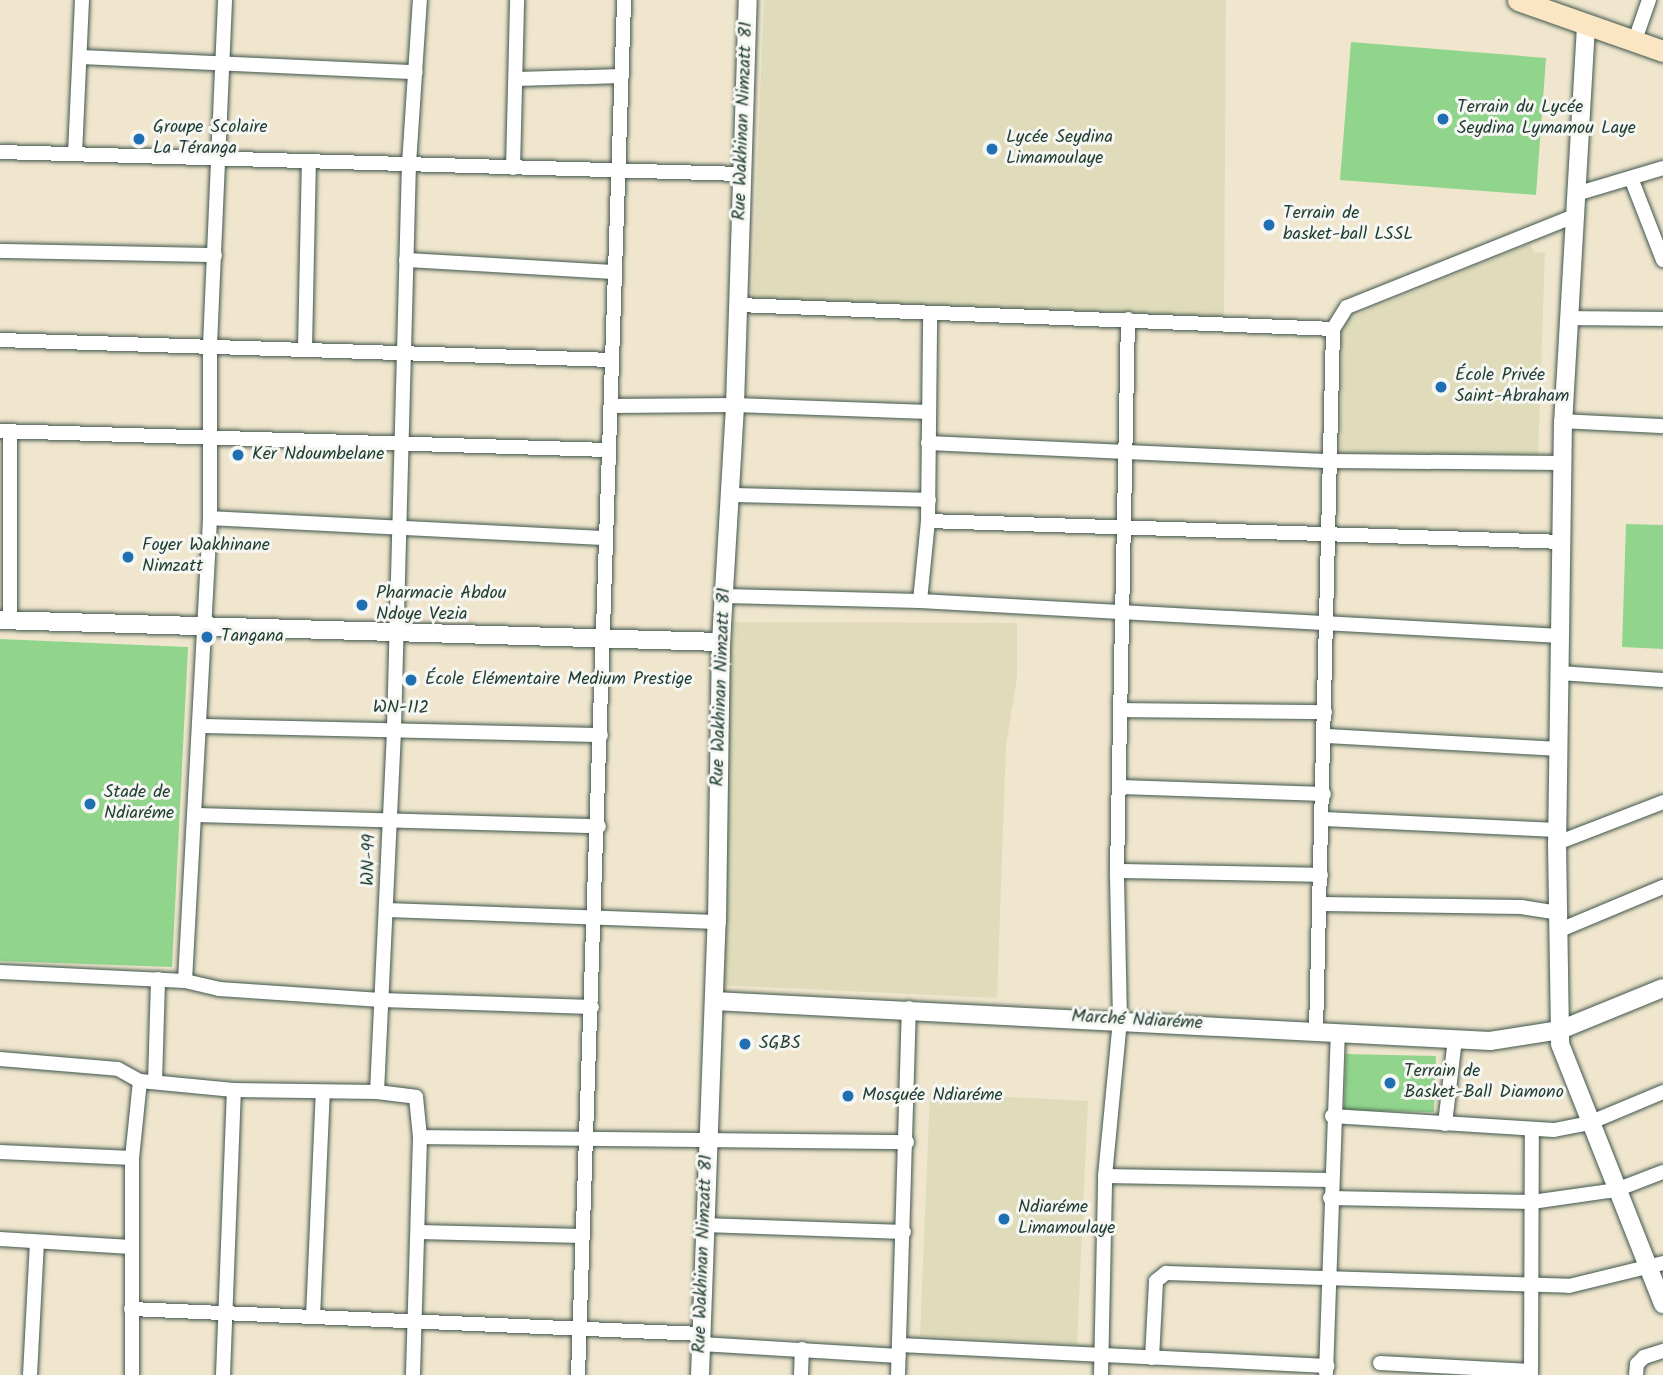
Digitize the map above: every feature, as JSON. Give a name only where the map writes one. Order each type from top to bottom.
[{"type":"main road","points":[[1518,0],[1663,51]]},
{"type":"street","points":[[75,154],[82,0]]},
{"type":"street","points":[[185,981],[210,518],[210,345],[225,0]]},
{"type":"street","name":"WN-99","points":[[377,1092],[391,819],[399,443],[409,164],[420,0]]},
{"type":"street","points":[[513,167],[517,0]]},
{"type":"street","points":[[578,1375],[599,827],[601,638],[610,450],[624,0]]},
{"type":"street","name":"Rue Wakhinan Nimzatt 81","points":[[700,1375],[717,922],[721,642],[735,404],[740,174],[748,0]]},
{"type":"street","points":[[1634,43],[1649,0]]},
{"type":"street","points":[[1586,26],[1563,421],[1557,837],[1560,1030],[1562,1053],[1616,1190],[1656,1266],[1663,1304]]},
{"type":"street","points":[[80,57],[416,72]]},
{"type":"street","points":[[516,79],[621,76]]},
{"type":"street","points":[[0,152],[740,174]]},
{"type":"street","points":[[305,348],[309,161]]},
{"type":"street","points":[[1576,194],[1663,168]]},
{"type":"street","points":[[1631,178],[1663,260]]},
{"type":"street","points":[[1316,1031],[1322,904],[1325,622],[1330,537],[1333,329],[1347,307],[1574,216]]},
{"type":"street","points":[[0,251],[215,255]]},
{"type":"street","points":[[406,260],[615,272]]},
{"type":"street","points":[[739,304],[1333,329]]},
{"type":"street","points":[[920,601],[929,500],[930,313]]},
{"type":"street","points":[[1569,318],[1663,319]]},
{"type":"street","points":[[1101,1375],[1105,1176],[1120,1020],[1117,871],[1121,787],[1120,615],[1128,319]]},
{"type":"street","points":[[0,340],[611,360]]},
{"type":"street","points":[[611,406],[735,404],[929,412]]},
{"type":"street","points":[[1563,421],[1663,426]]},
{"type":"street","points":[[610,450],[5,431],[5,620],[721,642]]},
{"type":"street","points":[[928,443],[1124,448],[1331,461],[1563,463]]},
{"type":"street","points":[[731,495],[929,500]]},
{"type":"street","points":[[210,518],[399,530],[605,538]]},
{"type":"street","points":[[928,521],[1330,537],[1563,542]]},
{"type":"street","points":[[725,596],[920,601],[1120,615],[1325,622],[1561,636]]},
{"type":"street","points":[[1559,673],[1663,680]]},
{"type":"street","points":[[1122,710],[1325,712]]},
{"type":"street","name":"WN-112","points":[[200,726],[394,728],[601,735]]},
{"type":"street","points":[[1325,736],[1558,749]]},
{"type":"street","points":[[1121,787],[1324,794]]},
{"type":"street","points":[[1324,819],[1557,837],[1663,802]]},
{"type":"street","points":[[195,815],[599,827]]},
{"type":"street","points":[[1117,871],[1321,875]]},
{"type":"street","points":[[1322,904],[1521,906],[1560,922],[1663,887]]},
{"type":"street","points":[[387,910],[717,922]]},
{"type":"street","points":[[0,972],[158,979],[185,981],[219,989],[381,1000],[592,1007]]},
{"type":"street","points":[[155,1082],[158,979]]},
{"type":"street","name":"Marché Ndiaréme","points":[[714,1001],[909,1008],[1490,1041],[1560,1030],[1663,988]]},
{"type":"street","points":[[898,1375],[909,1008]]},
{"type":"street","points":[[131,1309],[223,1311],[580,1330],[802,1349],[1152,1358],[1326,1371],[1332,1116],[1338,1032]]},
{"type":"street","points":[[1445,1124],[1455,1039]]},
{"type":"street","points":[[0,1059],[118,1069],[140,1081],[234,1090],[377,1092],[416,1097],[420,1137],[413,1375]]},
{"type":"street","points":[[132,1375],[132,1158],[140,1081]]},
{"type":"street","points":[[223,1375],[223,1311],[234,1090]]},
{"type":"street","points":[[313,1317],[323,1092]]},
{"type":"street","points":[[1332,1116],[1532,1130],[1589,1123],[1663,1092]]},
{"type":"street","points":[[1380,1363],[1531,1373],[1534,1286],[1532,1130]]},
{"type":"street","points":[[420,1137],[907,1142]]},
{"type":"street","points":[[0,1152],[132,1158]]},
{"type":"street","points":[[1330,1198],[1532,1202],[1616,1190],[1663,1172]]},
{"type":"street","points":[[1105,1176],[1330,1180]]},
{"type":"street","points":[[704,1225],[904,1232]]},
{"type":"street","points":[[418,1232],[583,1236]]},
{"type":"street","points":[[0,1239],[131,1247]]},
{"type":"street","points":[[30,1375],[37,1241]]},
{"type":"street","points":[[1152,1358],[1156,1281],[1162,1275],[1534,1286],[1595,1282],[1656,1266]]},
{"type":"street","points":[[801,1375],[802,1349]]},
{"type":"street","points":[[1636,1375],[1637,1364],[1644,1357],[1663,1351]]},
{"type":"shaded area","name":"Lycée Seydina Limamoulaye","points":[[764,0],[1226,0],[1224,319],[752,298]]},
{"type":"shaded area","name":"École Privée Saint-Abraham","points":[[1530,244],[1535,253],[1545,252],[1538,460],[1341,453],[1342,321]]},
{"type":"shaded area","points":[[727,622],[1017,623],[1017,677],[1006,746],[997,998],[717,985]]},
{"type":"shaded area","name":"Ndiaréme Limamoulaye","points":[[930,1093],[1088,1101],[1077,1344],[920,1336]]},
{"type":"green space","name":"Terrain du Lycée Seydina Lymamou Laye","points":[[1351,42],[1546,58],[1536,195],[1340,180]]},
{"type":"green space","points":[[1626,524],[1663,525],[1663,649],[1622,647]]},
{"type":"green space","name":"Stade de Ndiaréme","points":[[0,639],[188,647],[172,967],[0,961]]},
{"type":"green space","name":"Terrain de Basket-Ball Diamono","points":[[1346,1054],[1436,1056],[1434,1112],[1344,1110]]},
{"type":"place","name":"Terrain du Lycée Seydina Lymamou Laye","points":[[1443,119]]},
{"type":"place","name":"Groupe Scolaire La Téranga","points":[[139,139]]},
{"type":"place","name":"Lycée Seydina Limamoulaye","points":[[992,149]]},
{"type":"place","name":"Terrain de basket-ball LSSL","points":[[1269,225]]},
{"type":"place","name":"École Privée Saint-Abraham","points":[[1441,387]]},
{"type":"place","name":"Ker Ndoumbelane","points":[[238,455]]},
{"type":"place","name":"Foyer Wakhinane Nimzatt","points":[[128,557]]},
{"type":"place","name":"Pharmacie Abdou Ndoye Vezia","points":[[362,605]]},
{"type":"place","name":"Tangana","points":[[207,637]]},
{"type":"place","name":"École Elémentaire Medium Prestige","points":[[411,680]]},
{"type":"place","name":"Stade de Ndiaréme","points":[[90,804]]},
{"type":"place","name":"SGBS","points":[[745,1044]]},
{"type":"place","name":"Terrain de Basket-Ball Diamono","points":[[1390,1083]]},
{"type":"place","name":"Mosquée Ndiaréme","points":[[848,1096]]},
{"type":"place","name":"Ndiaréme Limamoulaye","points":[[1004,1219]]}]
